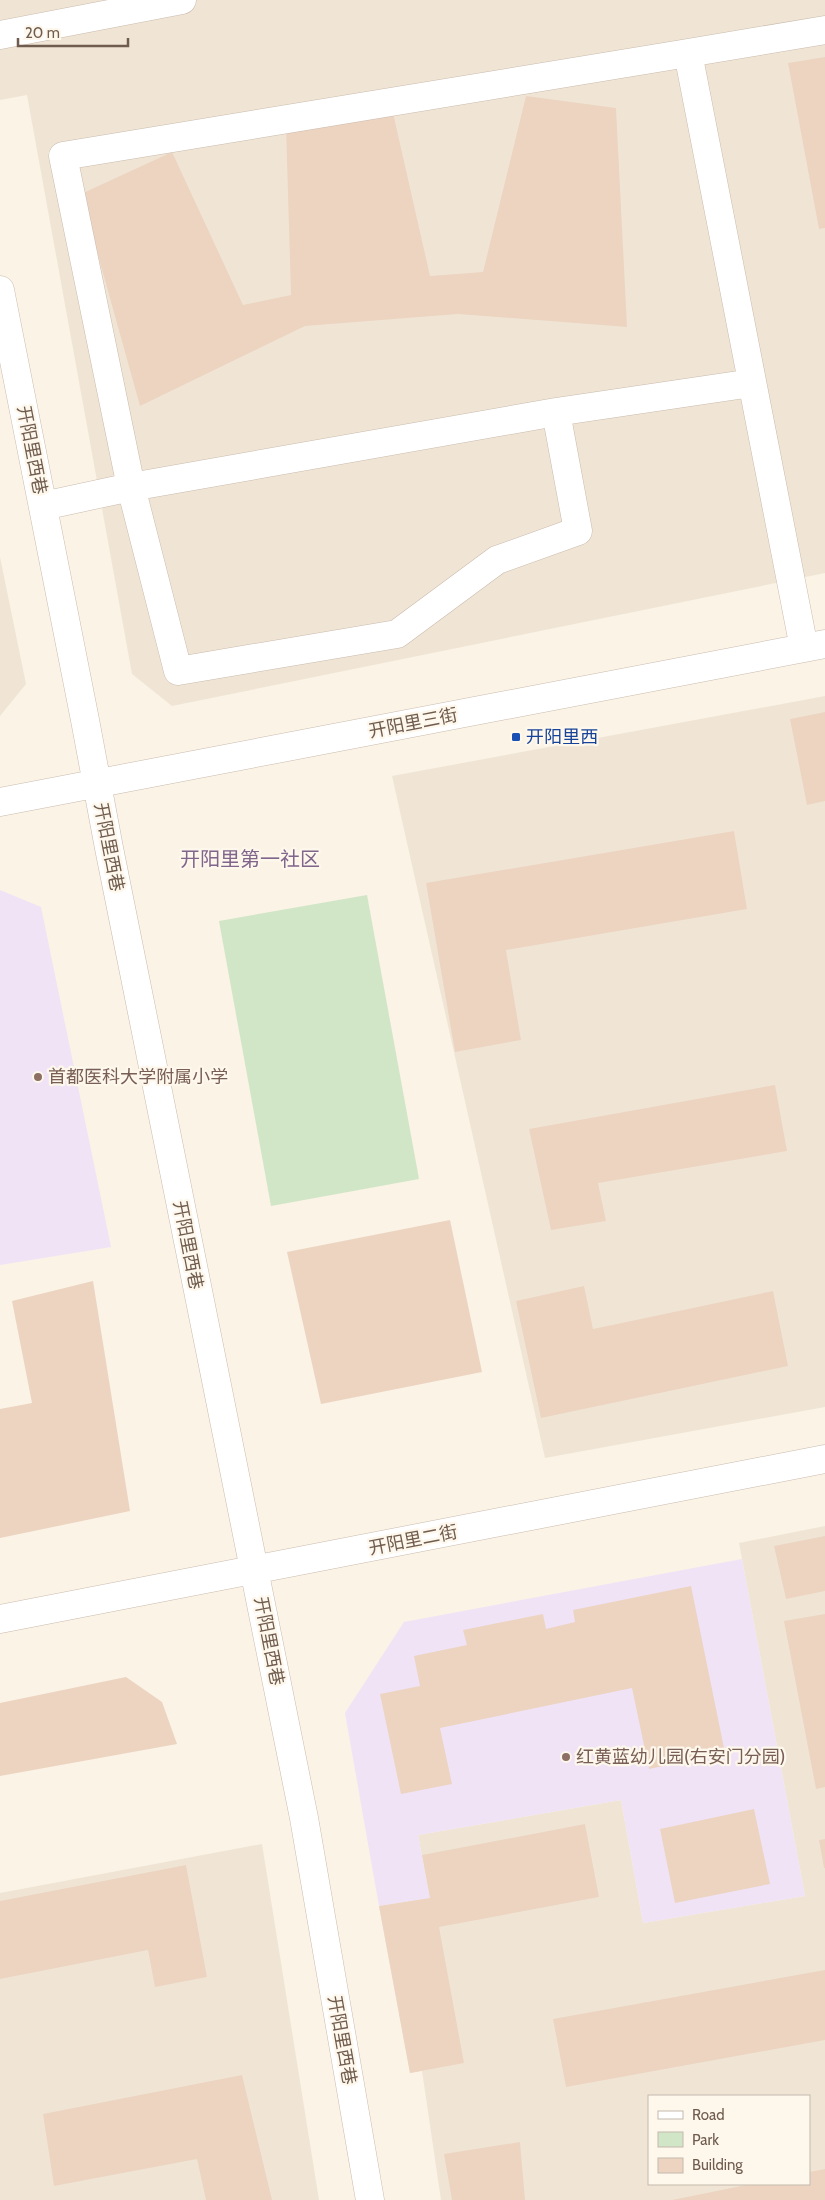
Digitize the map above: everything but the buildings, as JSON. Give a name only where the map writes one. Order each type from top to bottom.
[{"type":"street","points":[[0,35],[182,0]]},
{"type":"street","points":[[556,412],[578,531],[497,560],[397,634],[178,671],[131,487],[63,156],[825,30]]},
{"type":"street","points":[[688,53],[752,383],[814,646]]},
{"type":"street","name":"开阳里西巷","points":[[0,290],[304,1818],[370,2200]]},
{"type":"street","points":[[43,506],[131,487],[556,412],[752,383]]},
{"type":"street","name":"开阳里三街","points":[[0,802],[814,646]]},
{"type":"street","name":"开阳里二街","points":[[0,1619],[256,1571],[825,1459]]},
{"type":"shaded area","points":[[0,0],[825,0],[825,573],[172,706],[132,674],[27,95],[0,100]]},
{"type":"shaded area","points":[[0,557],[26,684],[0,716]]},
{"type":"shaded area","points":[[825,696],[825,1407],[545,1458],[392,776]]},
{"type":"shaded area","name":"首都医科大学附属小学","points":[[0,890],[41,907],[111,1247],[0,1265]]},
{"type":"shaded area","points":[[825,1526],[825,2200],[441,2200],[422,2071],[410,2073],[379,1906],[430,1898],[418,1835],[621,1800],[643,1923],[805,1896],[739,1543]]},
{"type":"shaded area","name":"红黄蓝幼儿园(右安门分园)","points":[[742,1559],[805,1896],[643,1923],[621,1800],[418,1835],[430,1898],[379,1906],[345,1713],[404,1622]]},
{"type":"shaded area","points":[[262,1844],[319,2200],[0,2200],[0,1893]]},
{"type":"green space","points":[[367,895],[419,1179],[271,1206],[219,921]]},
{"type":"place","name":"开阳里西","points":[[516,737]]},
{"type":"place","name":"首都医科大学附属小学","points":[[38,1077]]},
{"type":"place","name":"红黄蓝幼儿园(右安门分园)","points":[[566,1757]]},
{"type":"district","name":"开阳里第一社区","points":[[250,859]]}]
